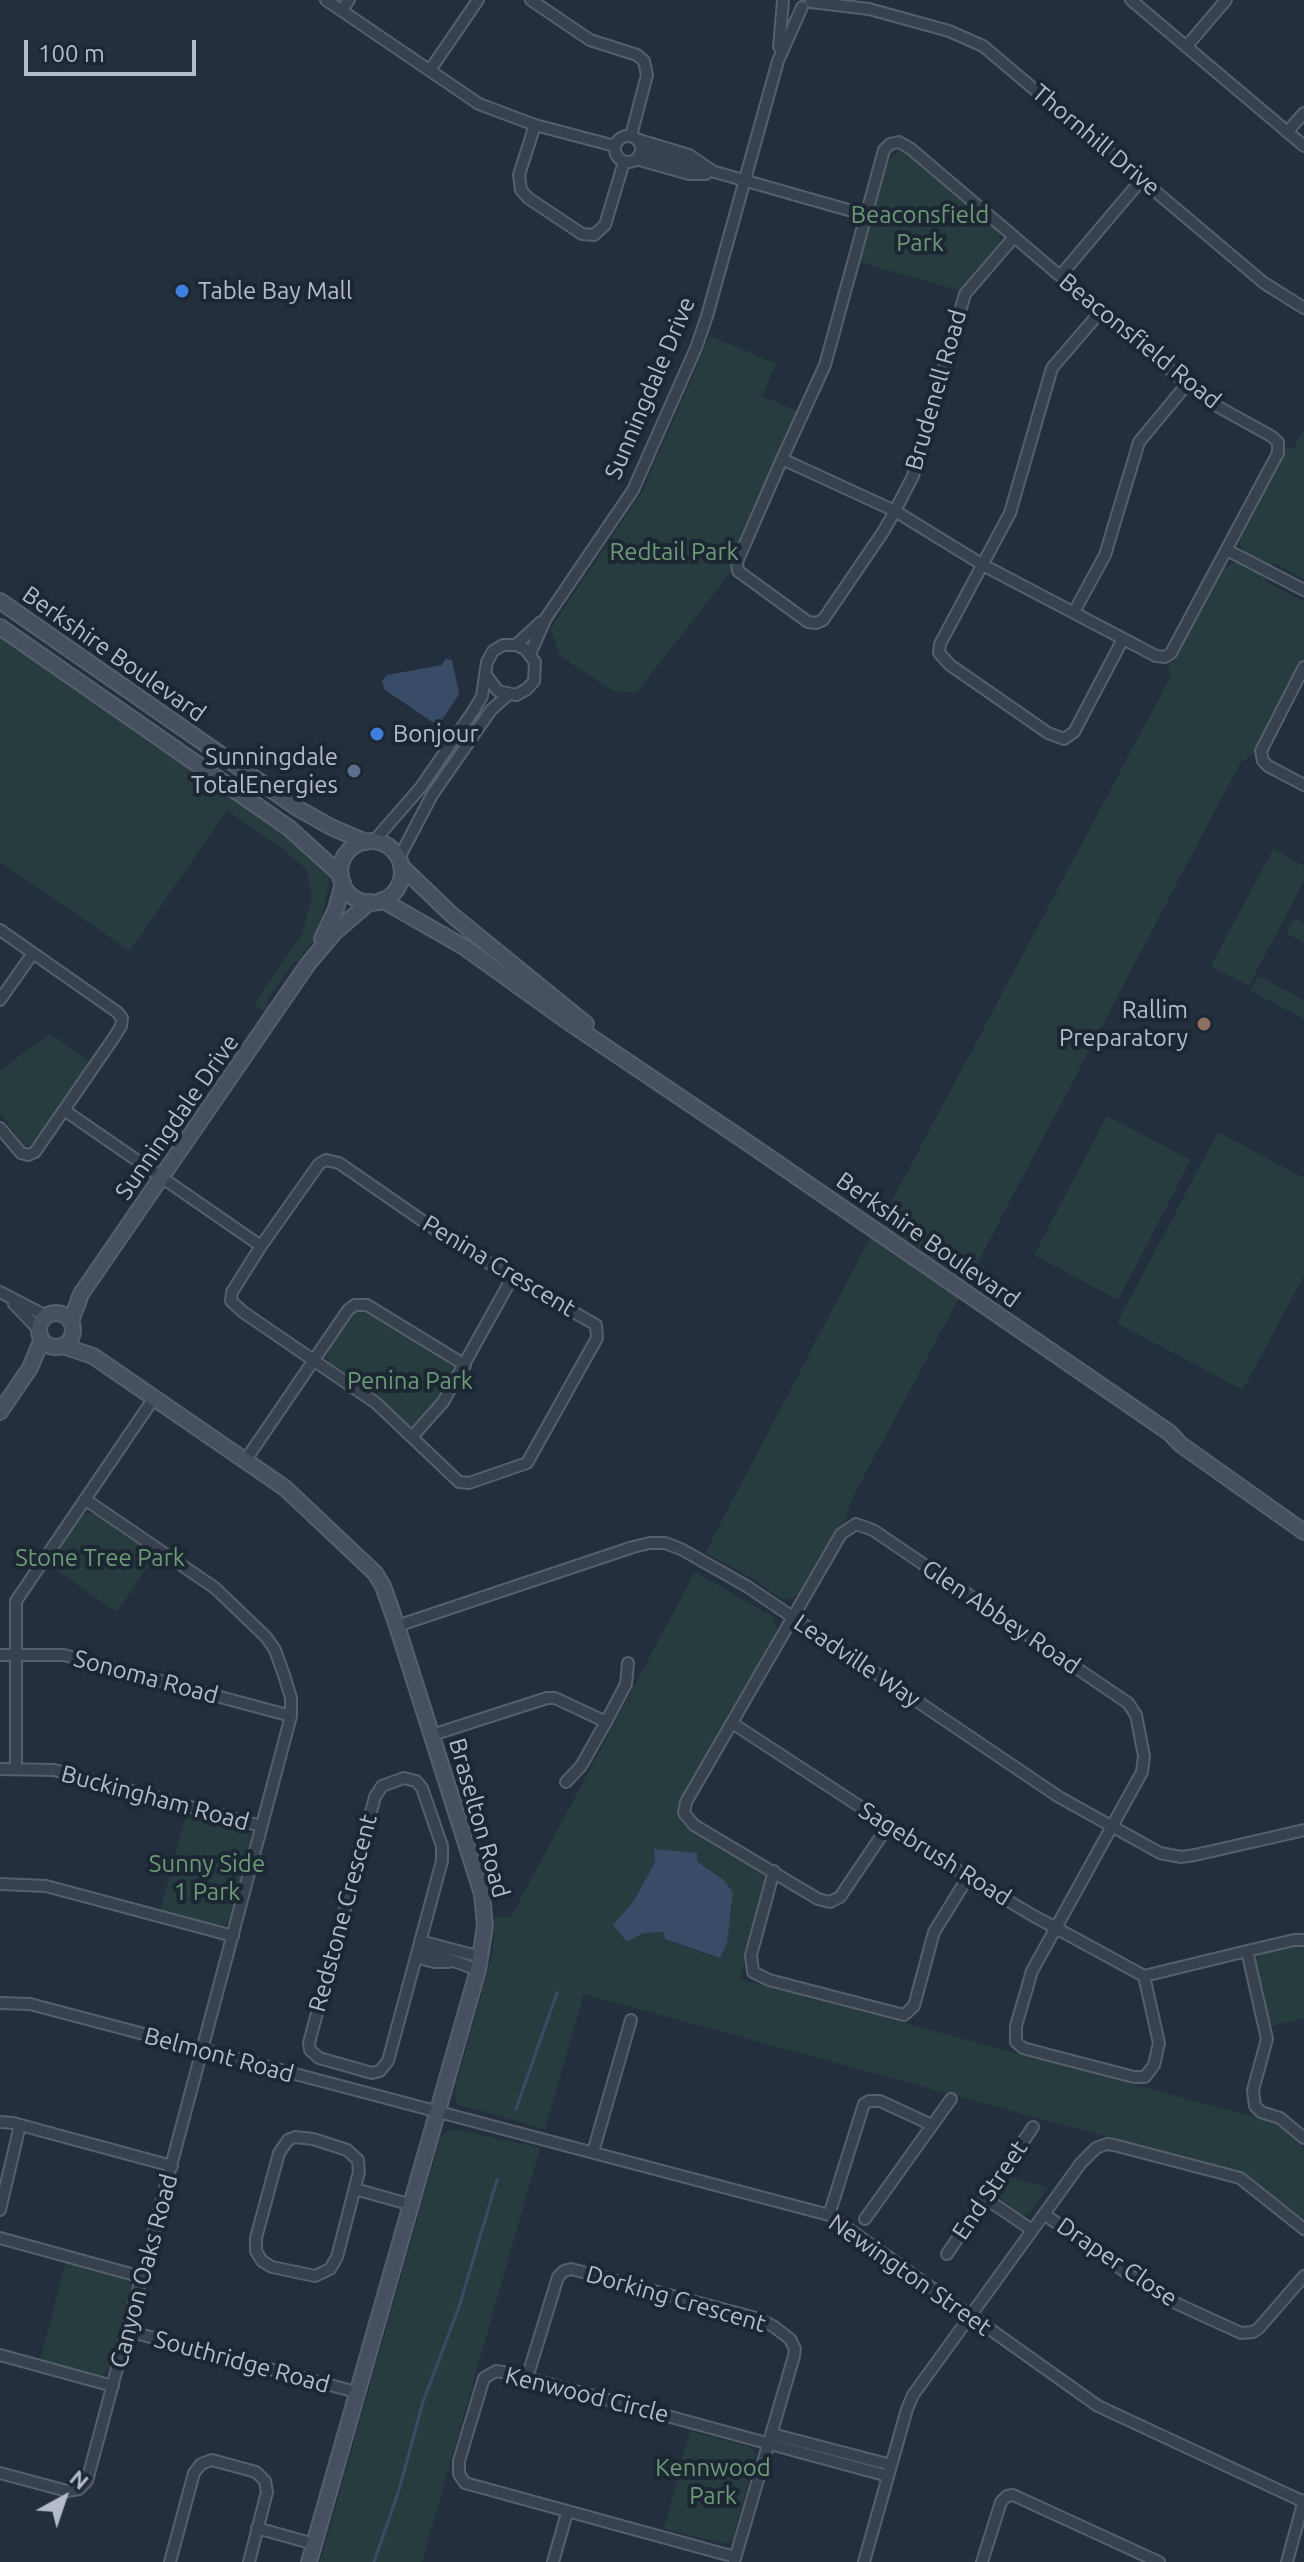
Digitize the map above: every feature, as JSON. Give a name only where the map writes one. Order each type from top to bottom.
[{"type":"street","points":[[326,0],[479,104],[535,125],[615,146]]},
{"type":"street","points":[[342,10],[349,0]]},
{"type":"street","points":[[430,70],[478,0]]},
{"type":"street","points":[[531,0],[590,40],[637,55],[644,61],[648,73],[634,138],[638,155]]},
{"type":"street","name":"Thornhill Drive","points":[[782,0],[793,7],[809,3],[869,9]]},
{"type":"street","name":"Sunningdale Drive","points":[[530,654],[546,618],[623,506],[641,473],[689,363],[707,316],[778,61],[782,0]]},
{"type":"street","name":"Thornhill Drive","points":[[849,0],[869,9],[949,31],[983,46],[1264,283],[1304,308]]},
{"type":"street","points":[[1131,0],[1304,146]]},
{"type":"street","points":[[1186,47],[1226,0]]},
{"type":"street","name":"Sunningdale Drive","points":[[778,61],[809,3]]},
{"type":"street","points":[[1287,132],[1304,113]]},
{"type":"street","points":[[535,125],[519,175],[521,190],[582,234],[594,235],[605,225],[624,162],[638,155],[716,173],[866,215]]},
{"type":"street","points":[[624,162],[616,155],[615,146],[619,139],[634,138],[689,155],[716,173]]},
{"type":"street","name":"Beaconsfield Road","points":[[899,142],[911,149],[1014,237],[1187,384],[1215,405],[1278,442],[1278,453],[1171,653],[1159,657],[983,565],[895,511],[782,459],[825,365],[884,150],[890,144],[899,142]]},
{"type":"street","points":[[1060,276],[1142,179]]},
{"type":"street","name":"Brudenell Road","points":[[782,459],[737,569],[747,580],[811,623],[823,620],[895,511],[921,452],[965,294],[1014,237]]},
{"type":"street","points":[[1101,311],[1052,368],[1010,513],[940,644],[940,657],[1056,738],[1064,739],[1074,732],[1123,639]]},
{"type":"street","points":[[1074,612],[1105,555],[1139,442],[1187,384]]},
{"type":"street","points":[[1227,550],[1304,590]]},
{"type":"street","name":"Berkshire Boulevard","points":[[0,601],[299,809],[331,827],[370,842]]},
{"type":"street","name":"Sunningdale Drive","points":[[516,645],[546,618]]},
{"type":"street","name":"Berkshire Boulevard","points":[[0,627],[307,842],[342,879]]},
{"type":"street","points":[[370,842],[421,787],[474,710],[482,696],[487,662],[493,651],[503,645],[516,645],[530,654],[536,666],[534,681],[523,692],[508,695],[491,710],[432,795],[400,862],[399,885],[391,895],[376,901],[354,897],[342,879],[342,864],[355,846],[370,842],[389,847],[400,862]]},
{"type":"street","points":[[1304,667],[1261,751],[1263,761],[1268,766],[1304,785]]},
{"type":"street","points":[[486,675],[494,688],[508,695]]},
{"type":"street","points":[[113,680],[126,704],[200,755],[238,792]]},
{"type":"street","name":"Berkshire Boulevard","points":[[400,862],[452,915],[660,1083]]},
{"type":"street","name":"Sunningdale Drive","points":[[308,964],[333,917],[342,879]]},
{"type":"street","name":"Sunningdale Drive","points":[[60,1346],[72,1337],[81,1294],[308,964],[335,932],[376,901]]},
{"type":"street","name":"Berkshire Boulevard","points":[[376,901],[451,939],[1170,1433],[1184,1439],[1304,1521]]},
{"type":"street","points":[[0,930],[122,1018],[115,1036],[35,1152],[28,1155],[18,1151],[0,1128]]},
{"type":"street","points":[[0,1000],[33,953]]},
{"type":"street","points":[[64,1110],[261,1246]]},
{"type":"street","name":"Penina Crescent","points":[[333,1160],[459,1246],[592,1322],[598,1329],[597,1338],[532,1456],[523,1465],[462,1483],[376,1403],[231,1301],[232,1292],[261,1246],[319,1164],[333,1160]]},
{"type":"street","points":[[412,1437],[440,1407],[512,1278]]},
{"type":"street","points":[[0,1292],[10,1299],[40,1334]]},
{"type":"street","name":"Sunningdale Drive","points":[[51,1314],[81,1294]]},
{"type":"street","points":[[10,1299],[51,1314],[72,1326]]},
{"type":"street","points":[[245,1461],[348,1310],[363,1304],[465,1365]]},
{"type":"street","points":[[0,1412],[30,1368],[40,1334],[51,1314]]},
{"type":"street","name":"Braselton Road","points":[[72,1326],[93,1356]]},
{"type":"street","name":"Braselton Road","points":[[40,1334],[60,1346],[93,1356],[245,1461],[303,1503],[375,1573],[383,1586],[397,1626],[480,1883],[485,1917],[479,1964],[309,2562]]},
{"type":"street","points":[[30,1368],[60,1346]]},
{"type":"street","points":[[16,1769],[17,1597],[154,1398]]},
{"type":"street","name":"Berkshire Boulevard","points":[[1170,1433],[1180,1444],[1304,1532]]},
{"type":"street","points":[[86,1500],[215,1588],[266,1637],[273,1646],[284,1675],[291,1698],[291,1716]]},
{"type":"street","name":"Glen Abbey Road","points":[[793,1619],[846,1529],[861,1524],[873,1530],[1133,1708],[1144,1765],[1112,1826]]},
{"type":"street","name":"Leadville Way","points":[[397,1626],[650,1543],[665,1543],[748,1587],[1059,1797],[1160,1853],[1181,1857],[1304,1830]]},
{"type":"street","points":[[793,1619],[686,1802],[684,1813],[694,1825],[818,1899],[835,1900],[840,1897],[888,1826]]},
{"type":"street","name":"Sonoma Road","points":[[0,1655],[64,1655],[291,1716]]},
{"type":"street","points":[[566,1782],[581,1766],[626,1684],[628,1663]]},
{"type":"street","points":[[432,1735],[552,1697],[606,1722]]},
{"type":"street","name":"Canyon Oaks Road","points":[[0,2473],[67,2491],[79,2489],[87,2481],[291,1716]]},
{"type":"street","name":"Sagebrush Road","points":[[732,1723],[968,1877],[1144,1976]]},
{"type":"street","name":"Buckingham Road","points":[[0,1769],[61,1772],[261,1826]]},
{"type":"street","name":"Redstone Crescent","points":[[404,1778],[416,1781],[422,1788],[443,1854],[418,1948],[384,2068],[368,2072],[313,2054],[309,2046],[310,2037],[375,1797],[382,1786],[404,1778]]},
{"type":"street","points":[[1112,1826],[1028,1982],[1016,2026],[1018,2045],[1134,2077],[1145,2077],[1151,2071],[1159,2043],[1144,1976],[1304,1940]]},
{"type":"street","points":[[774,1871],[751,1955],[753,1972],[769,1980],[904,2015],[914,2006],[934,1932],[968,1877]]},
{"type":"street","points":[[0,1884],[46,1886],[233,1936]]},
{"type":"street","points":[[418,1948],[479,1964]]},
{"type":"street","points":[[418,1948],[434,1962],[479,1964]]},
{"type":"street","points":[[1247,1951],[1267,2039],[1253,2090],[1255,2106],[1261,2112],[1280,2118],[1304,2138]]},
{"type":"street","name":"Belmont Road","points":[[0,2003],[30,2004],[437,2113]]},
{"type":"street","points":[[593,2152],[631,2020]]},
{"type":"street","points":[[865,2219],[951,2099]]},
{"type":"street","points":[[829,2215],[864,2104],[880,2101],[932,2125]]},
{"type":"street","name":"Newington Street","points":[[437,2113],[829,2215],[1098,2406],[1304,2501]]},
{"type":"street","points":[[0,2122],[172,2166]]},
{"type":"street","points":[[0,2210],[20,2125]]},
{"type":"street","name":"End Street","points":[[947,2254],[1033,2127]]},
{"type":"street","points":[[295,2137],[313,2139],[354,2154],[359,2172],[355,2189],[337,2257],[325,2273],[315,2276],[272,2267],[258,2256],[255,2245],[263,2210],[279,2153],[288,2140],[295,2137]]},
{"type":"street","name":"Draper Close","points":[[864,2562],[913,2395],[1087,2155],[1107,2144],[1240,2178],[1304,2229]]},
{"type":"street","points":[[355,2189],[412,2205]]},
{"type":"street","points":[[985,2198],[1032,2230]]},
{"type":"street","name":"Draper Close","points":[[1044,2214],[1158,2295],[1241,2333],[1259,2328],[1304,2276]]},
{"type":"street","points":[[0,2238],[142,2277]]},
{"type":"street","name":"Dorking Crescent","points":[[527,2378],[558,2277],[564,2271],[575,2270],[756,2318],[782,2332],[795,2349],[770,2438]]},
{"type":"street","name":"Southridge Road","points":[[128,2331],[356,2392]]},
{"type":"street","points":[[0,2355],[113,2386]]},
{"type":"street","name":"Kenwood Circle","points":[[496,2371],[527,2378],[770,2438],[735,2560],[471,2487],[459,2474],[459,2461],[484,2378],[496,2371]]},
{"type":"street","points":[[770,2438],[890,2470]]},
{"type":"street","points":[[170,2562],[194,2473],[204,2462],[212,2460],[256,2472],[263,2477],[267,2492],[249,2562]]},
{"type":"street","points":[[982,2562],[1001,2502],[1013,2495],[1159,2562]]},
{"type":"street","points":[[1287,2562],[1304,2501]]},
{"type":"street","points":[[553,2562],[567,2513]]},
{"type":"street","points":[[257,2528],[314,2544]]},
{"type":"green space","name":"Beaconsfield Park","points":[[897,152],[908,154],[1000,234],[999,247],[961,291],[859,262],[888,160]]},
{"type":"green space","name":"Redtail Park","points":[[710,336],[776,364],[762,396],[799,412],[731,565],[731,572],[636,693],[613,691],[560,656],[550,629],[642,492]]},
{"type":"green space","points":[[1304,428],[1304,579],[1274,563],[1271,567],[1248,555],[1239,540],[1287,447],[1293,449]]},
{"type":"green space","points":[[1237,562],[1267,577],[1265,581],[1304,602],[1304,657],[1253,754],[1240,763],[967,1283],[880,1223],[1170,678],[1169,664],[1223,568]]},
{"type":"green space","points":[[0,635],[288,835],[330,876],[319,931],[298,961],[292,964],[268,999],[264,1011],[254,1004],[302,934],[312,897],[306,869],[227,810],[130,951],[0,862]]},
{"type":"green space","points":[[1273,849],[1304,866],[1304,881],[1249,986],[1211,966]]},
{"type":"green space","points":[[1294,918],[1304,923],[1304,943],[1286,933]]},
{"type":"green space","points":[[1258,976],[1304,1000],[1304,1019],[1250,991]]},
{"type":"green space","points":[[50,1034],[89,1061],[44,1128],[30,1145],[24,1146],[0,1113],[0,1070]]},
{"type":"green space","points":[[1107,1116],[1191,1160],[1118,1300],[1034,1255]]},
{"type":"green space","points":[[1218,1132],[1304,1178],[1304,1275],[1243,1390],[1117,1323]]},
{"type":"green space","points":[[871,1236],[960,1296],[852,1499],[846,1518],[802,1594],[799,1598],[783,1600],[752,1578],[705,1553]]},
{"type":"green space","name":"Penina Park","points":[[363,1309],[453,1366],[454,1373],[438,1403],[414,1426],[404,1423],[376,1397],[329,1363],[329,1347],[352,1314]]},
{"type":"green space","name":"Stone Tree Park","points":[[88,1513],[99,1515],[156,1554],[117,1612],[47,1564],[78,1518]]},
{"type":"green space","points":[[695,1572],[773,1617],[778,1633],[677,1812],[683,1824],[762,1869],[767,1876],[740,1979],[1273,2122],[1304,2148],[1304,2220],[1253,2180],[1235,2172],[584,1994],[545,2129],[458,2105],[454,2093],[493,1952],[495,1917],[511,1917]],"holes":[[[697,1861],[714,1872],[733,1907],[713,1957],[666,1939],[665,1932],[643,1933],[632,1938],[613,1925],[633,1902],[655,1863]]]},
{"type":"green space","name":"Sunny Side 1 Park","points":[[187,1811],[244,1827],[253,1839],[234,1917],[225,1925],[217,1927],[160,1911]]},
{"type":"green space","points":[[1295,1945],[1304,1946],[1304,2018],[1269,2027],[1255,1966],[1256,1958],[1261,1953]]},
{"type":"green space","points":[[454,2129],[540,2148],[422,2562],[320,2562],[440,2139]]},
{"type":"green space","points":[[1006,2176],[1048,2188],[1029,2214],[1023,2215],[999,2198],[1005,2191],[1002,2189],[1008,2181]]},
{"type":"green space","points":[[66,2261],[123,2276],[132,2287],[113,2365],[103,2375],[40,2360]]},
{"type":"green space","name":"Kennwood Park","points":[[690,2431],[750,2447],[756,2454],[733,2539],[726,2544],[664,2529]]},
{"type":"water","points":[[445,659],[452,660],[459,694],[440,723],[434,723],[385,690],[382,681],[387,675],[442,665]]},
{"type":"water","points":[[654,1849],[697,1853],[697,1861],[725,1881],[733,1893],[727,1943],[720,1958],[665,1939],[664,1932],[643,1933],[627,1942],[613,1925],[633,1902],[655,1863]]},
{"type":"waterway","points":[[516,2109],[557,1993]]},
{"type":"waterway","points":[[374,2562],[399,2490],[423,2402],[459,2307],[497,2180]]},
{"type":"place","name":"Table Bay Mall","points":[[182,291]]},
{"type":"place","name":"Bonjour","points":[[377,734]]},
{"type":"place","name":"Sunningdale TotalEnergies","points":[[354,771]]},
{"type":"place","name":"Rallim Preparatory","points":[[1204,1024]]}]
